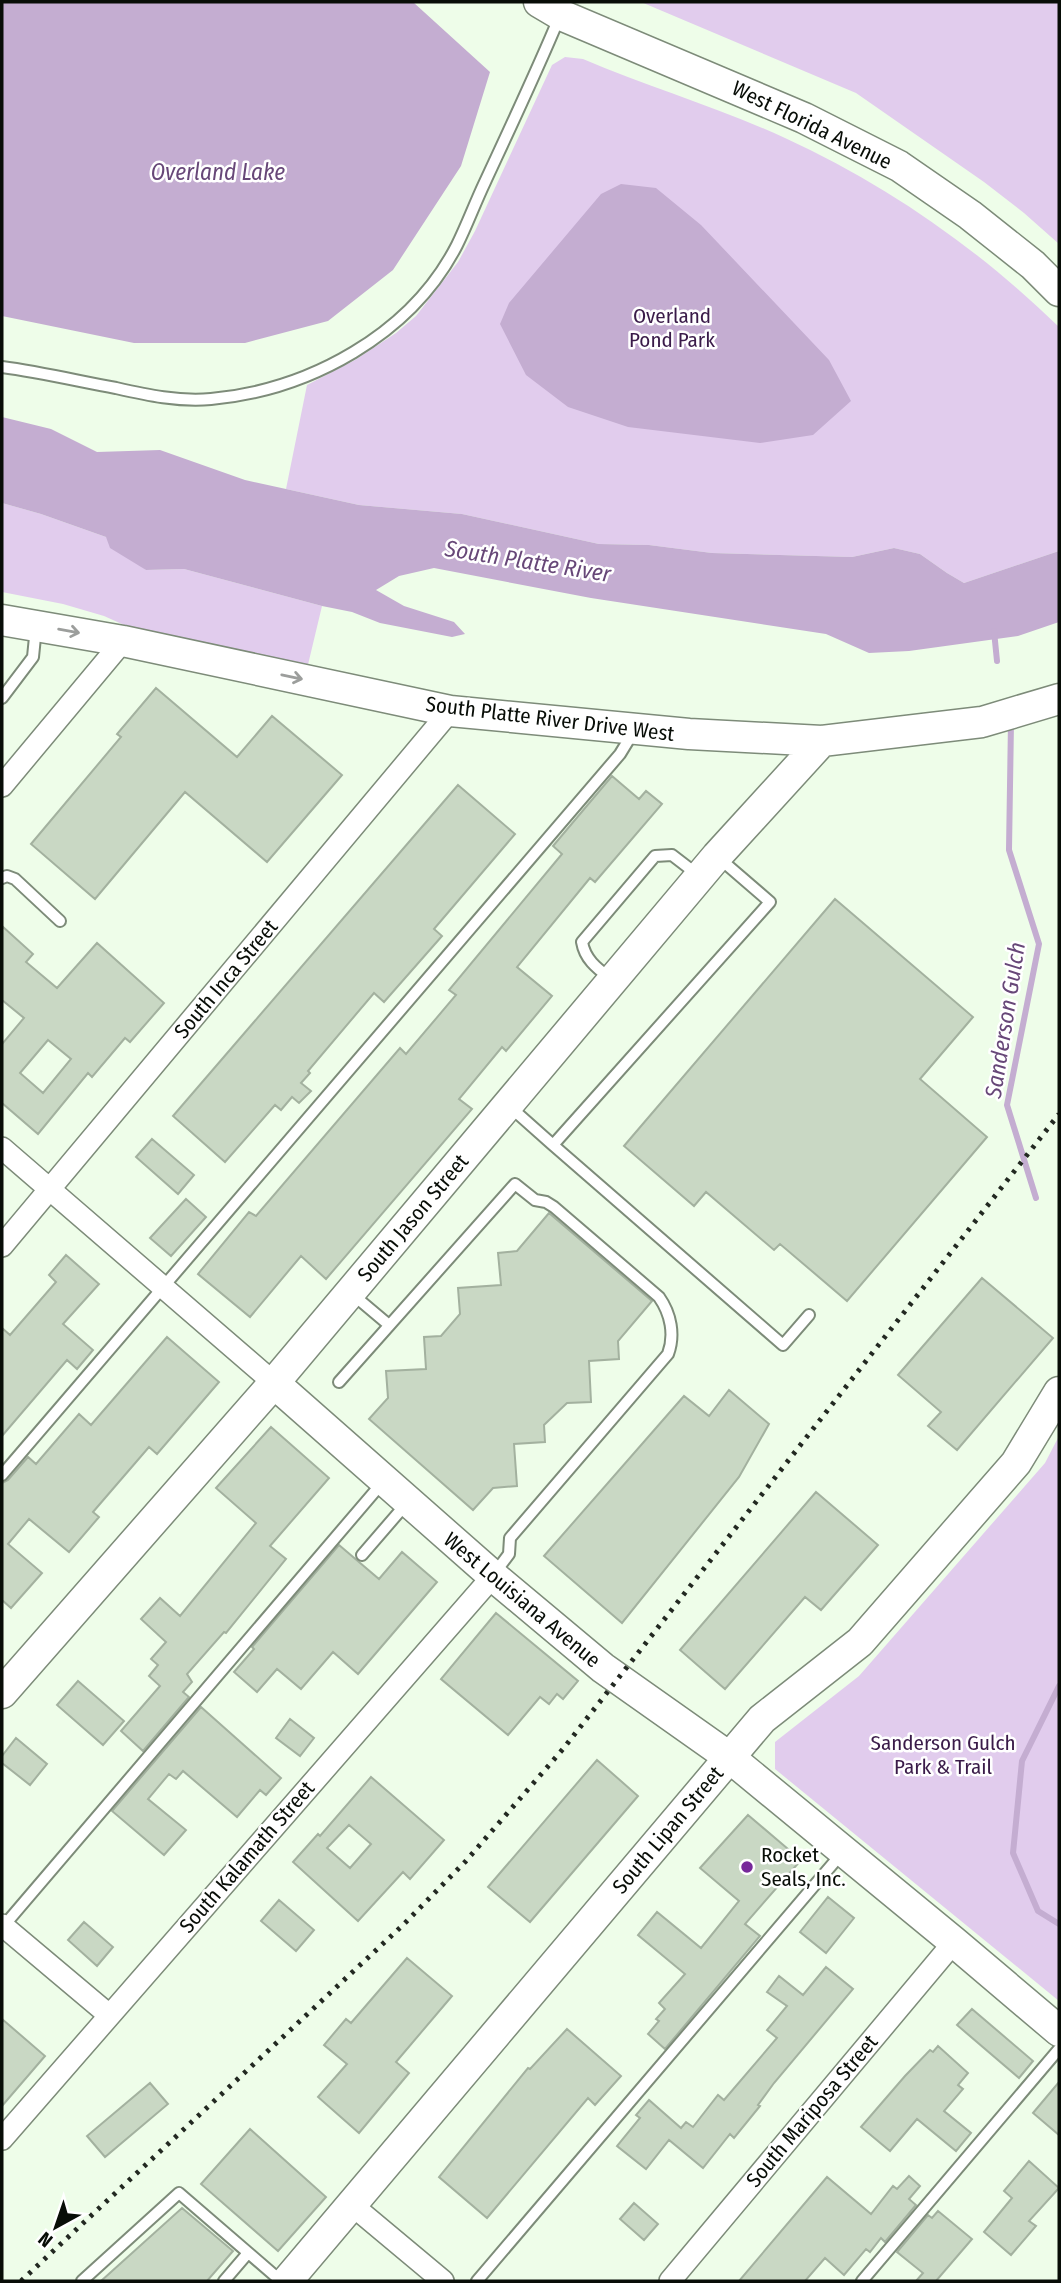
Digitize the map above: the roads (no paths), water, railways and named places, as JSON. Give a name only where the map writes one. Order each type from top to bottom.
[{"type":"street","name":"West Florida Avenue","points":[[550,8],[804,118],[899,166],[971,215],[1033,265],[1059,291]]},
{"type":"street","name":"South Platte River Drive West","points":[[2,620],[123,641],[450,711],[634,730],[822,741],[982,722],[1059,699]]},
{"type":"street","points":[[2,786],[123,641]]},
{"type":"street","name":"South Inca Street","points":[[2,1246],[450,711]]},
{"type":"street","name":"South Jason Street","points":[[2,1693],[274,1383],[709,866],[822,741]]},
{"type":"street","name":"West Louisiana Avenue","points":[[2,1148],[493,1577],[621,1682],[729,1757],[954,1941],[1059,2031]]},
{"type":"street","name":"South Lipan Street","points":[[287,2281],[762,1719],[828,1670],[860,1642],[1016,1464],[1059,1392]]},
{"type":"street","name":"South Kalamath Street","points":[[2,2139],[493,1577]]},
{"type":"street","points":[[2,1927],[109,2015]]},
{"type":"street","name":"South Mariposa Street","points":[[670,2281],[954,1941]]},
{"type":"street","points":[[352,2205],[443,2281]]},
{"type":"lane","points":[[2,367],[161,397],[210,400],[307,377],[367,344],[401,319],[456,247],[519,111],[550,8]]},
{"type":"lane","points":[[2,698],[33,657],[36,626]]},
{"type":"lane","points":[[2,1475],[620,754],[634,730]]},
{"type":"lane","points":[[553,1145],[770,902],[709,866],[672,855],[655,856],[582,942],[584,952],[594,965],[612,981]]},
{"type":"lane","points":[[2,878],[7,876],[15,879],[60,921]]},
{"type":"lane","points":[[508,1105],[783,1345],[809,1315]]},
{"type":"lane","points":[[339,1382],[514,1184],[535,1200],[555,1207],[659,1297],[667,1308],[672,1337],[668,1354],[510,1538],[511,1549],[493,1577]]},
{"type":"lane","points":[[350,1293],[389,1325]]},
{"type":"lane","points":[[2,1927],[384,1480]]},
{"type":"lane","points":[[362,1555],[408,1502]]},
{"type":"lane","points":[[477,2281],[844,1851]]},
{"type":"lane","points":[[862,2281],[1059,2049]]},
{"type":"lane","points":[[82,2281],[179,2193],[281,2281]]},
{"type":"lane","points":[[224,2281],[248,2253]]},
{"type":"water","name":"Overland Lake","points":[[2,2],[413,2],[490,72],[461,166],[393,270],[328,321],[245,343],[134,343],[2,316]]},
{"type":"water","points":[[621,184],[656,188],[701,225],[829,360],[851,401],[813,435],[760,443],[628,427],[568,407],[526,375],[500,324],[509,303],[601,194]]},
{"type":"water","name":"South Platte River","points":[[2,417],[51,429],[97,452],[160,450],[245,480],[359,505],[462,514],[599,544],[649,545],[712,553],[852,557],[894,548],[920,554],[964,583],[1059,551],[1059,622],[1018,636],[909,651],[869,653],[826,634],[591,598],[434,568],[399,576],[376,590],[404,606],[454,622],[465,634],[452,637],[380,623],[352,612],[184,569],[146,570],[110,548],[106,537],[2,503]]},
{"type":"waterway","name":"Sanderson Gulch","points":[[994,631],[997,661]]},
{"type":"waterway","name":"Sanderson Gulch","points":[[1011,722],[1009,850],[1039,944],[1007,1105],[1036,1198]]},
{"type":"waterway","name":"Sanderson Gulch","points":[[1059,1686],[1022,1761],[1013,1853],[1038,1911],[1059,1924]]},
{"type":"railway","points":[[21,2281],[403,1925],[465,1862],[563,1749],[1059,1114]]},
{"type":"place","name":"Rocket Seals, Inc.","points":[[747,1867]]},
{"type":"park label","name":"Overland Pond Park","points":[[672,328]]},
{"type":"park label","name":"Sanderson Gulch Park & Trail","points":[[943,1755]]}]
